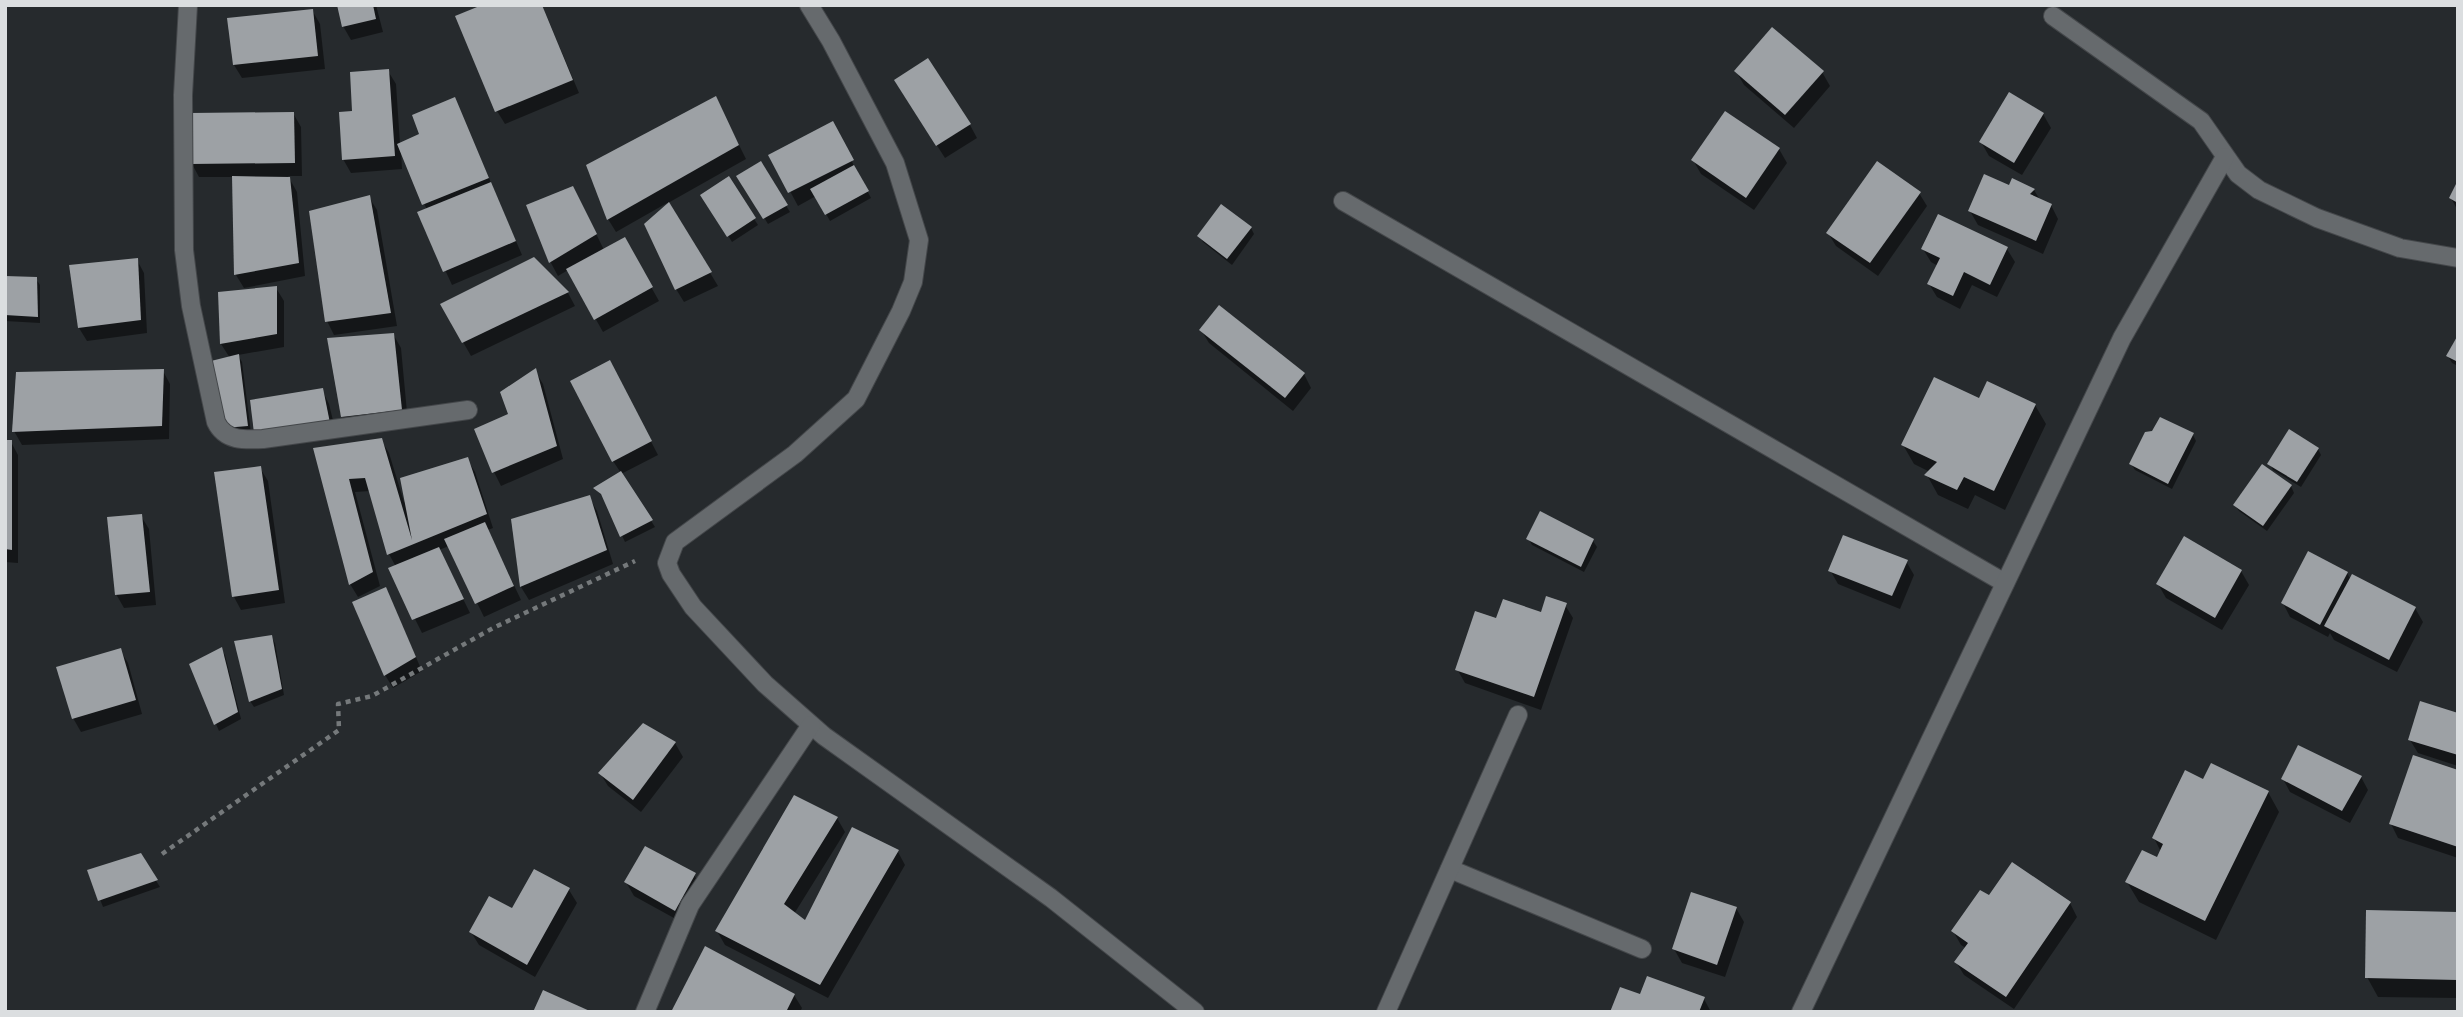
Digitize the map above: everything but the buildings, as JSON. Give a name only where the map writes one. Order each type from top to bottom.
[{"type":"street","points":[[188,5],[183,95],[184,250],[191,306],[220,432],[245,440],[263,439],[468,410]]},
{"type":"street","points":[[809,5],[831,41],[895,163],[919,240],[913,282],[856,399],[794,454],[675,542],[667,563],[671,574],[693,607],[765,684],[824,736],[1051,898],[1195,1012]]},
{"type":"street","points":[[2053,16],[2202,121],[2238,174],[2259,190],[2317,218],[2400,248],[2458,258]]},
{"type":"street","points":[[1801,1012],[2122,338],[2225,157]]},
{"type":"street","points":[[1343,201],[2005,583]]},
{"type":"street","points":[[1386,1012],[1518,715]]},
{"type":"street","points":[[645,1012],[690,905],[811,724]]},
{"type":"street","points":[[1450,869],[1642,949]]},
{"type":"path","points":[[162,854],[339,730],[338,704],[372,696],[493,628],[675,542]]}]
